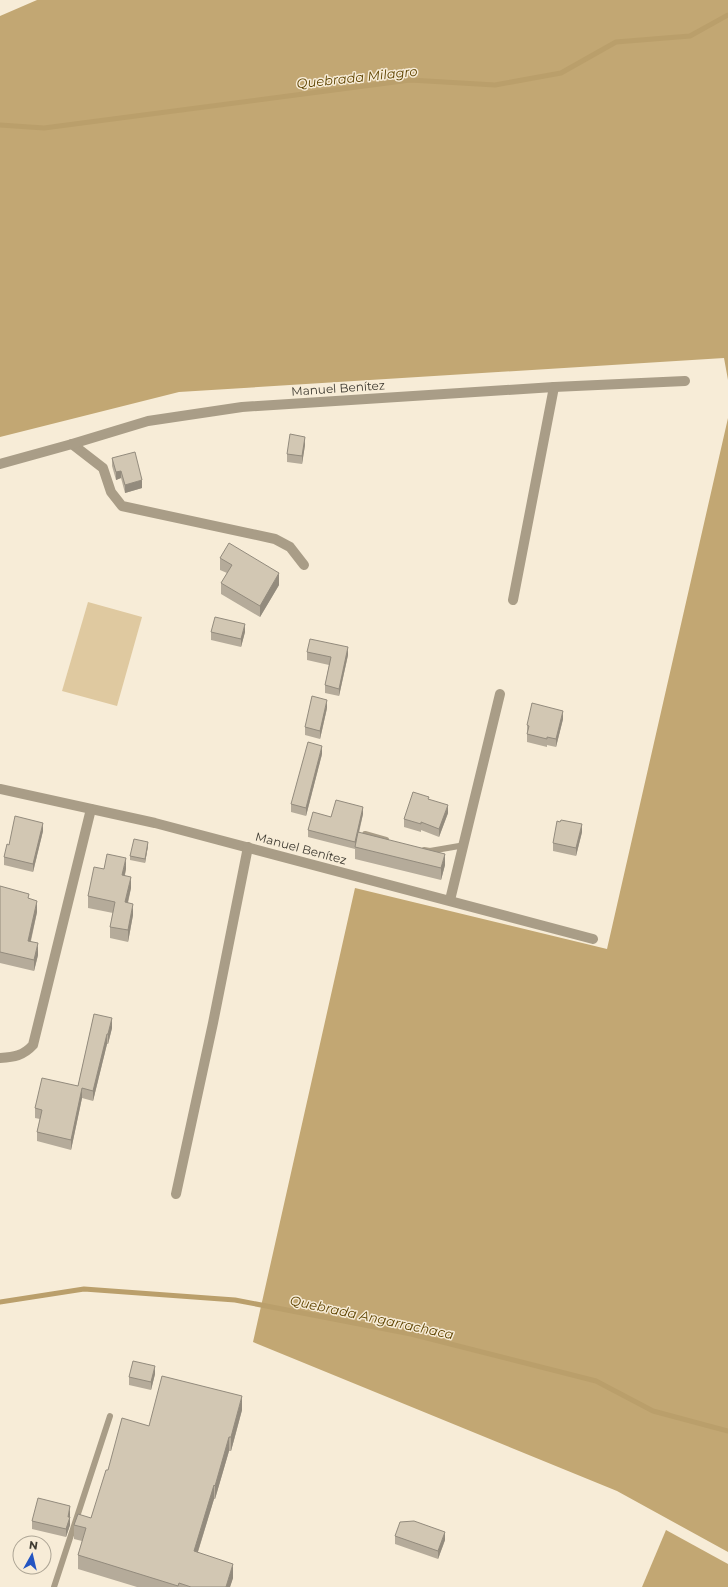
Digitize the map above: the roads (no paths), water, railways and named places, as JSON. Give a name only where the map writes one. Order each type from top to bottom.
[{"type":"street","name":"Manuel Benítez","points":[[0,464],[148,421],[242,407],[685,381]]},
{"type":"street","points":[[513,600],[554,388]]},
{"type":"street","points":[[72,444],[103,468],[111,492],[122,506],[275,539],[290,547],[304,565]]},
{"type":"street","points":[[450,900],[500,694]]},
{"type":"street","name":"Manuel Benítez","points":[[0,789],[155,823],[593,939]]},
{"type":"street","points":[[0,1058],[17,1056],[27,1052],[34,1045],[91,809]]},
{"type":"street","points":[[176,1194],[213,1023],[248,848]]},
{"type":"lane","points":[[365,834],[393,841]]},
{"type":"lane","points":[[414,847],[430,851],[464,845]]},
{"type":"lane","points":[[54,1587],[110,1416]]},
{"type":"waterway","name":"Quebrada Milagro","points":[[0,125],[44,128],[410,80],[495,85],[561,73],[616,42],[690,36],[728,15]]},
{"type":"waterway","name":"Quebrada Angarrachaca","points":[[0,1302],[84,1289],[235,1300],[411,1334],[596,1381],[653,1411],[728,1431]]}]
